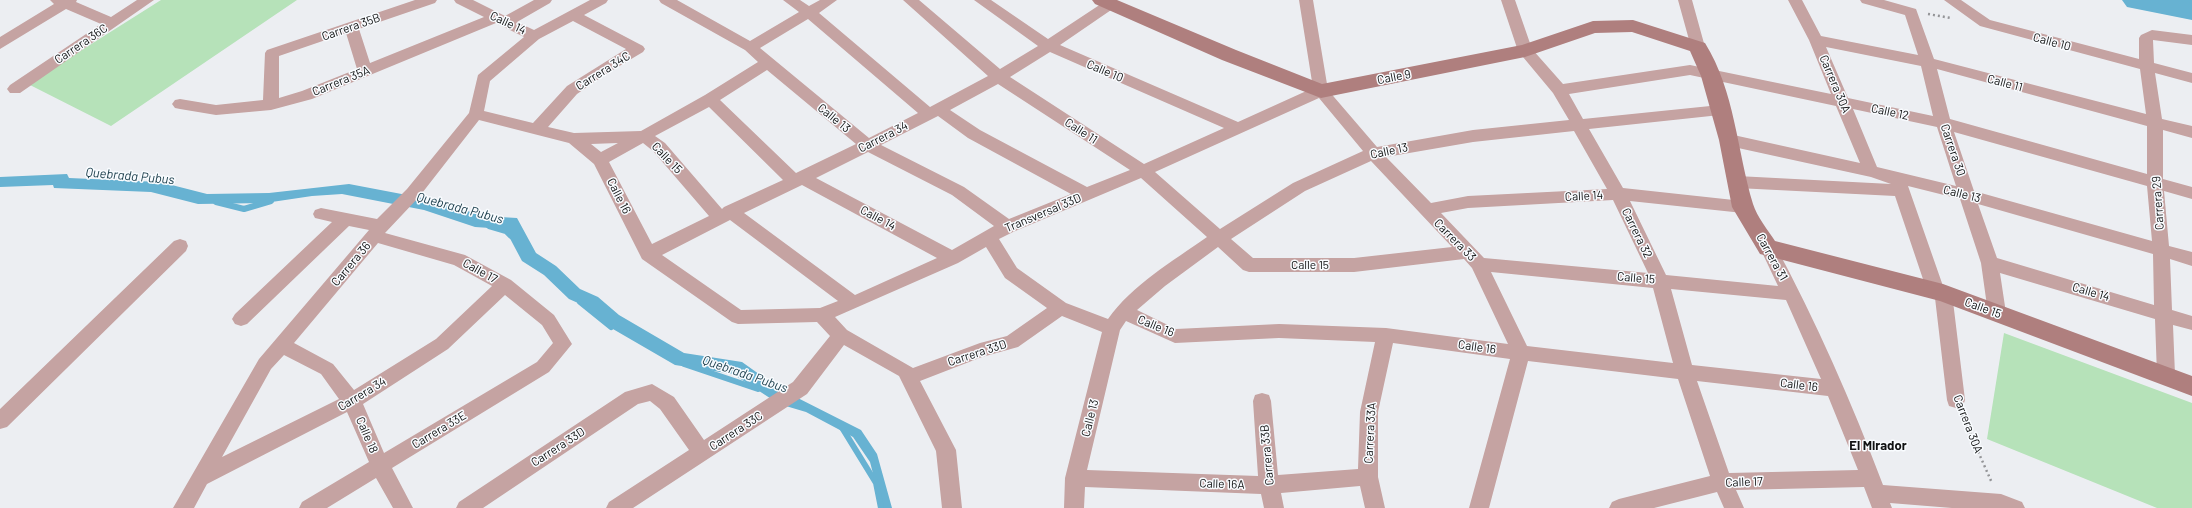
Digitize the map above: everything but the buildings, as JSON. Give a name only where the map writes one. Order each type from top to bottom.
[{"type":"street","name":"Carrera 36C","points":[[15,89],[147,0]]},
{"type":"street","name":"Carrera 35B","points":[[271,105],[272,53],[430,0]]},
{"type":"street","name":"Calle 14","points":[[461,0],[534,36]]},
{"type":"street","name":"Carrera 35A","points":[[180,104],[216,110],[271,105],[307,95],[365,71],[500,20],[545,0]]},
{"type":"street","name":"Carrera 36","points":[[183,508],[265,364],[377,231],[413,193],[476,114],[483,79],[534,36],[600,0]]},
{"type":"street","name":"Calle 13","points":[[666,0],[750,47],[767,63],[867,145],[958,191],[1007,228]]},
{"type":"street","points":[[790,0],[809,12],[933,111],[1087,195]]},
{"type":"street","points":[[750,47],[830,0]]},
{"type":"street","name":"Calle 11","points":[[910,0],[999,77],[1143,171],[1217,239],[1249,265]]},
{"type":"street","name":"Calle 10","points":[[981,0],[1048,46],[1238,128]]},
{"type":"street","points":[[1306,0],[1321,91]]},
{"type":"street","name":"Carrera 32","points":[[1508,0],[1525,51],[1559,90],[1618,194],[1660,280],[1685,372],[1722,482],[1734,508]]},
{"type":"street","name":"Carrera 31","points":[[1685,0],[1698,47],[1711,76],[1729,140],[1743,207],[1768,248],[1792,294],[1836,389],[1877,493]]},
{"type":"street","name":"Carrera 30A","points":[[1795,0],[1816,40],[1871,171]]},
{"type":"street","points":[[1867,0],[1911,12]]},
{"type":"street","points":[[1951,0],[1985,23]]},
{"type":"street","points":[[0,44],[63,1],[112,23]]},
{"type":"street","points":[[1105,2],[1321,91]]},
{"type":"street","name":"Carrera 34","points":[[648,254],[724,214],[799,180],[999,77],[1048,46],[1105,2]]},
{"type":"street","name":"Carrera 30","points":[[1911,12],[1928,62],[1943,123],[1990,263],[1996,313]]},
{"type":"street","name":"Carrera 34C","points":[[537,129],[572,90],[601,70],[638,49],[572,15]]},
{"type":"street","name":"Calle 10","points":[[1985,23],[2192,78]]},
{"type":"street","name":"Calle 9","points":[[1321,91],[1525,51],[1593,27],[1633,26],[1698,47]]},
{"type":"street","points":[[351,27],[365,71]]},
{"type":"street","name":"Carrera 29","points":[[2166,375],[2161,250],[2155,183],[2155,122],[2147,67],[2146,38],[2152,35],[2192,40]]},
{"type":"street","name":"Calle 11","points":[[1816,40],[1928,62],[2192,132]]},
{"type":"street","points":[[600,160],[710,99],[767,63]]},
{"type":"street","name":"Calle 12","points":[[1559,90],[1690,70],[1711,76],[1943,123],[2192,193]]},
{"type":"street","name":"Transversal 33D","points":[[738,317],[821,315],[853,303],[952,258],[1007,228],[1143,171],[1321,91]]},
{"type":"street","name":"Carrera 33","points":[[1321,91],[1373,153],[1473,258],[1521,353]]},
{"type":"street","name":"Calle 14","points":[[710,99],[799,180],[952,258]]},
{"type":"street","name":"Calle 13","points":[[1074,508],[1075,478],[1112,328],[1122,312],[1159,282],[1217,239],[1299,187],[1373,153],[1473,136],[1720,110]]},
{"type":"street","name":"Calle 16","points":[[476,114],[574,139],[600,160],[648,254],[738,317]]},
{"type":"street","name":"Calle 15","points":[[574,139],[643,136],[659,147],[724,214],[853,303]]},
{"type":"street","name":"Calle 13","points":[[1729,140],[1871,171],[1899,184],[1968,195],[2192,259]]},
{"type":"street","points":[[1737,182],[1899,184]]},
{"type":"street","name":"Carrera 30A","points":[[1899,184],[1939,292],[1956,400]]},
{"type":"street","name":"Calle 14","points":[[1426,210],[1468,202],[1618,194],[1743,207]]},
{"type":"street","name":"Calle 17","points":[[321,214],[346,219],[459,260],[505,285],[548,320],[563,344]]},
{"type":"street","points":[[241,319],[346,219]]},
{"type":"street","points":[[990,238],[1011,273],[1060,308],[1112,328]]},
{"type":"street","points":[[0,421],[180,246]]},
{"type":"street","name":"Calle 15","points":[[1768,248],[1939,292],[2166,375],[2192,386]]},
{"type":"street","name":"Calle 15","points":[[1249,265],[1354,265],[1473,258],[1792,294]]},
{"type":"street","name":"Calle 14","points":[[1990,263],[2192,323]]},
{"type":"street","name":"Carrera 34","points":[[202,477],[352,401],[442,344],[505,285]]},
{"type":"street","name":"Carrera 33D","points":[[909,377],[980,350],[1012,342],[1060,308]]},
{"type":"street","name":"Calle 16","points":[[1122,312],[1174,336],[1279,330],[1386,335],[1521,353],[1836,389]]},
{"type":"street","points":[[821,315],[841,335],[905,371],[946,450],[952,508]]},
{"type":"street","name":"Carrera 33C","points":[[616,508],[759,417],[800,388],[841,335]]},
{"type":"street","name":"Carrera 33A","points":[[1375,508],[1368,477],[1369,412],[1386,335]]},
{"type":"street","name":"Carrera 33E","points":[[309,508],[543,367],[563,344]]},
{"type":"street","name":"Calle 18","points":[[282,345],[327,369],[352,401],[380,466],[403,508]]},
{"type":"street","points":[[1479,508],[1521,353]]},
{"type":"street","name":"Carrera 33D","points":[[466,508],[632,398],[652,392],[667,403],[702,453]]},
{"type":"street","name":"Carrera 33B","points":[[1262,401],[1269,485],[1274,508]]},
{"type":"street","name":"Calle 16A","points":[[1075,478],[1269,485],[1368,477]]},
{"type":"street","name":"Calle 17","points":[[1619,508],[1722,482],[1877,493],[2008,506]]},
{"type":"path","points":[[1911,12],[1985,23]]},
{"type":"path","name":"Carrera 30A","points":[[1956,400],[2008,506]]},
{"type":"green space","points":[[161,0],[297,0],[111,126],[28,84]]},
{"type":"green space","points":[[2004,333],[2192,403],[2192,508],[2157,508],[1987,439]]},
{"type":"water","points":[[67,174],[69,178],[160,182],[207,194],[269,193],[349,184],[433,200],[483,216],[517,218],[536,253],[556,266],[580,289],[598,297],[619,315],[684,353],[742,362],[780,389],[861,430],[877,454],[892,508],[882,508],[870,462],[853,437],[806,412],[779,404],[733,374],[675,365],[606,325],[587,307],[569,299],[544,275],[522,261],[505,229],[475,227],[424,210],[342,194],[312,196],[265,203],[198,204],[151,192],[54,188],[53,185],[0,187],[0,177]]},
{"type":"waterway","points":[[2137,0],[2192,10]]},
{"type":"waterway","name":"Quebrada Pubus","points":[[216,202],[244,209],[271,201]]},
{"type":"waterway","name":"Quebrada Pubus","points":[[489,226],[506,231],[511,236]]},
{"type":"waterway","name":"Quebrada Pubus","points":[[580,302],[611,327]]},
{"type":"waterway","name":"Quebrada Pubus","points":[[684,364],[758,389]]},
{"type":"waterway","name":"Quebrada Pubus","points":[[841,426],[876,483],[881,508]]},
{"type":"district","name":"El Mirador","points":[[1878,446]]}]
